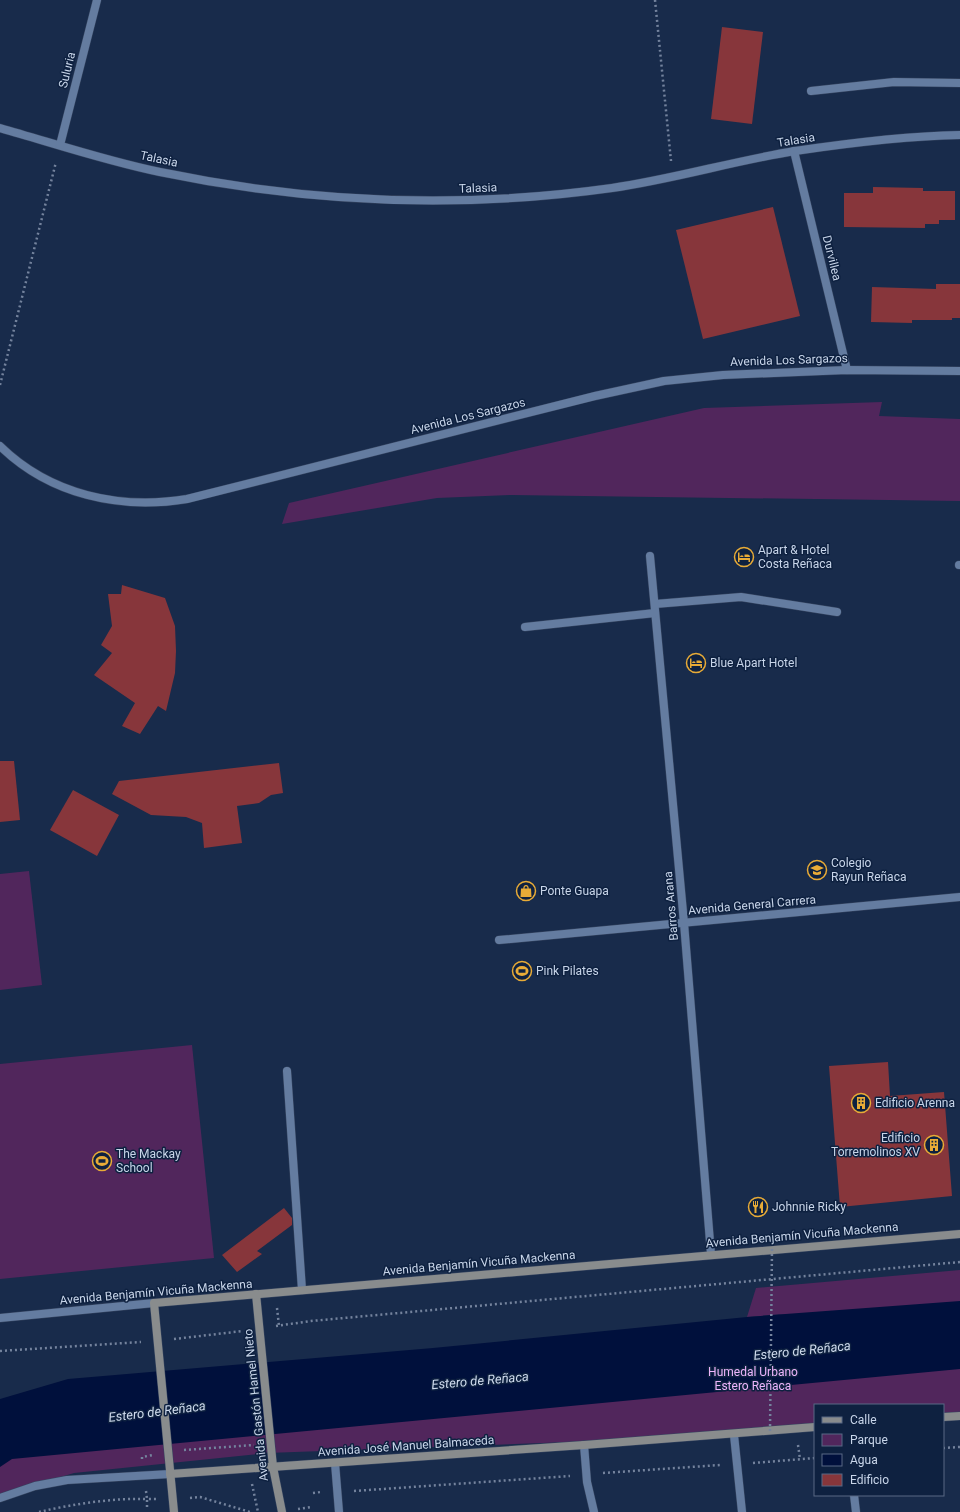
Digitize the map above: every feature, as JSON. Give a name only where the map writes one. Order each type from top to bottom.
[{"type":"main road","name":"Avenida Benjamín Vicuña Mackenna","points":[[154,1303],[712,1254],[960,1234]]},
{"type":"main road","name":"Avenida Gastón Hamel Nieto","points":[[256,1294],[273,1467],[282,1512]]},
{"type":"main road","points":[[154,1303],[174,1512]]},
{"type":"main road","points":[[944,1417],[960,1416]]},
{"type":"main road","name":"Avenida José Manuel Balmaceda","points":[[170,1474],[584,1446],[814,1427]]},
{"type":"street","name":"Suluria","points":[[60,145],[97,0]]},
{"type":"street","points":[[811,91],[894,82],[960,83]]},
{"type":"street","name":"Talasia","points":[[0,128],[91,155],[158,172],[226,184],[295,194],[364,199],[433,201],[493,200],[584,192],[673,178],[794,151],[889,139],[960,135]]},
{"type":"street","name":"Durvillea","points":[[794,151],[847,370]]},
{"type":"street","name":"Avenida Los Sargazos","points":[[0,446],[25,467],[47,480],[70,490],[94,498],[117,502],[164,503],[187,499],[289,472],[664,381],[723,374],[847,370],[960,371]]},
{"type":"street","name":"Barros Arana","points":[[650,556],[684,923],[712,1254]]},
{"type":"street","points":[[655,604],[741,597],[837,612]]},
{"type":"street","points":[[525,627],[655,613]]},
{"type":"street","name":"Avenida General Carrera","points":[[499,940],[960,897]]},
{"type":"street","points":[[287,1071],[302,1290]]},
{"type":"street","name":"Avenida Benjamín Vicuña Mackenna","points":[[0,1318],[154,1303]]},
{"type":"street","points":[[734,1434],[742,1512]]},
{"type":"street","points":[[584,1446],[587,1482],[594,1512]]},
{"type":"street","points":[[335,1463],[339,1512]]},
{"type":"street","name":"Avenida José Manuel Balmaceda","points":[[0,1498],[35,1486],[67,1480],[170,1474]]},
{"type":"street","points":[[854,1496],[856,1512]]},
{"type":"path","points":[[655,0],[673,178]]},
{"type":"path","points":[[0,385],[60,145]]},
{"type":"path","points":[[770,1431],[772,1249]]},
{"type":"path","points":[[0,1351],[157,1341],[260,1329],[311,1321],[960,1262]]},
{"type":"path","points":[[944,1448],[960,1447]]},
{"type":"path","points":[[596,1474],[814,1458]]},
{"type":"path","points":[[313,1493],[573,1476]]},
{"type":"path","points":[[39,1512],[58,1507],[131,1498],[147,1499],[147,1506]]},
{"type":"green space","points":[[882,402],[879,416],[960,419],[960,501],[511,495],[437,498],[282,524],[289,503],[704,408]]},
{"type":"green space","points":[[29,871],[42,985],[0,990],[0,874]]},
{"type":"green space","name":"The Mackay School","points":[[192,1045],[214,1258],[0,1279],[0,1064]]},
{"type":"green space","name":"Humedal Urbano Estero Reñaca","points":[[960,1270],[960,1419],[944,1421],[944,1404],[814,1404],[814,1429],[652,1439],[267,1453],[74,1473],[0,1495],[0,1409],[786,1314],[747,1317],[756,1288]]},
{"type":"water","name":"Humedal Urbano Estero Reñaca","points":[[960,1301],[960,1369],[12,1459],[0,1467],[0,1399],[68,1379],[433,1348],[747,1317]]},
{"type":"building","points":[[722,27],[763,32],[752,124],[711,119]]},
{"type":"building","points":[[873,187],[923,188],[923,191],[955,191],[955,220],[939,220],[939,224],[925,224],[925,228],[844,227],[844,193],[873,193]]},
{"type":"building","points":[[773,207],[800,316],[703,339],[676,230]]},
{"type":"building","points":[[936,284],[960,284],[960,318],[952,318],[952,320],[912,320],[912,323],[871,322],[872,287],[936,289]]},
{"type":"building","points":[[122,585],[165,598],[175,626],[175,673],[166,711],[158,706],[140,734],[122,726],[135,703],[94,675],[112,653],[101,645],[112,626],[108,594],[121,594]]},
{"type":"building","points":[[0,761],[14,761],[20,820],[0,822]]},
{"type":"building","points":[[279,763],[283,793],[271,795],[259,803],[237,806],[242,843],[204,848],[202,823],[186,817],[151,815],[112,794],[119,781]]},
{"type":"building","points":[[73,790],[119,815],[97,856],[50,830]]},
{"type":"building","points":[[888,1062],[890,1096],[944,1092],[952,1196],[840,1207],[829,1066]]},
{"type":"building","points":[[284,1208],[292,1218],[292,1225],[257,1251],[262,1254],[237,1272],[222,1255]]},
{"type":"place","name":"Apart & Hotel Costa Reñaca","points":[[744,557]]},
{"type":"place","name":"Blue Apart Hotel","points":[[696,663]]},
{"type":"place","name":"Colegio Rayun Reñaca","points":[[817,870]]},
{"type":"place","name":"Ponte Guapa","points":[[526,891]]},
{"type":"place","name":"Pink Pilates","points":[[522,971]]},
{"type":"place","name":"Edificio Arenna","points":[[861,1103]]},
{"type":"place","name":"Edificio Torremolinos XV","points":[[934,1145]]},
{"type":"place","name":"The Mackay School","points":[[102,1161]]},
{"type":"place","name":"Johnnie Ricky","points":[[758,1207]]},
{"type":"water label","name":"Estero de Reñaca","points":[[802,1350]]},
{"type":"water label","name":"Estero de Reñaca","points":[[480,1380]]},
{"type":"water label","name":"Estero de Reñaca","points":[[157,1411]]}]
